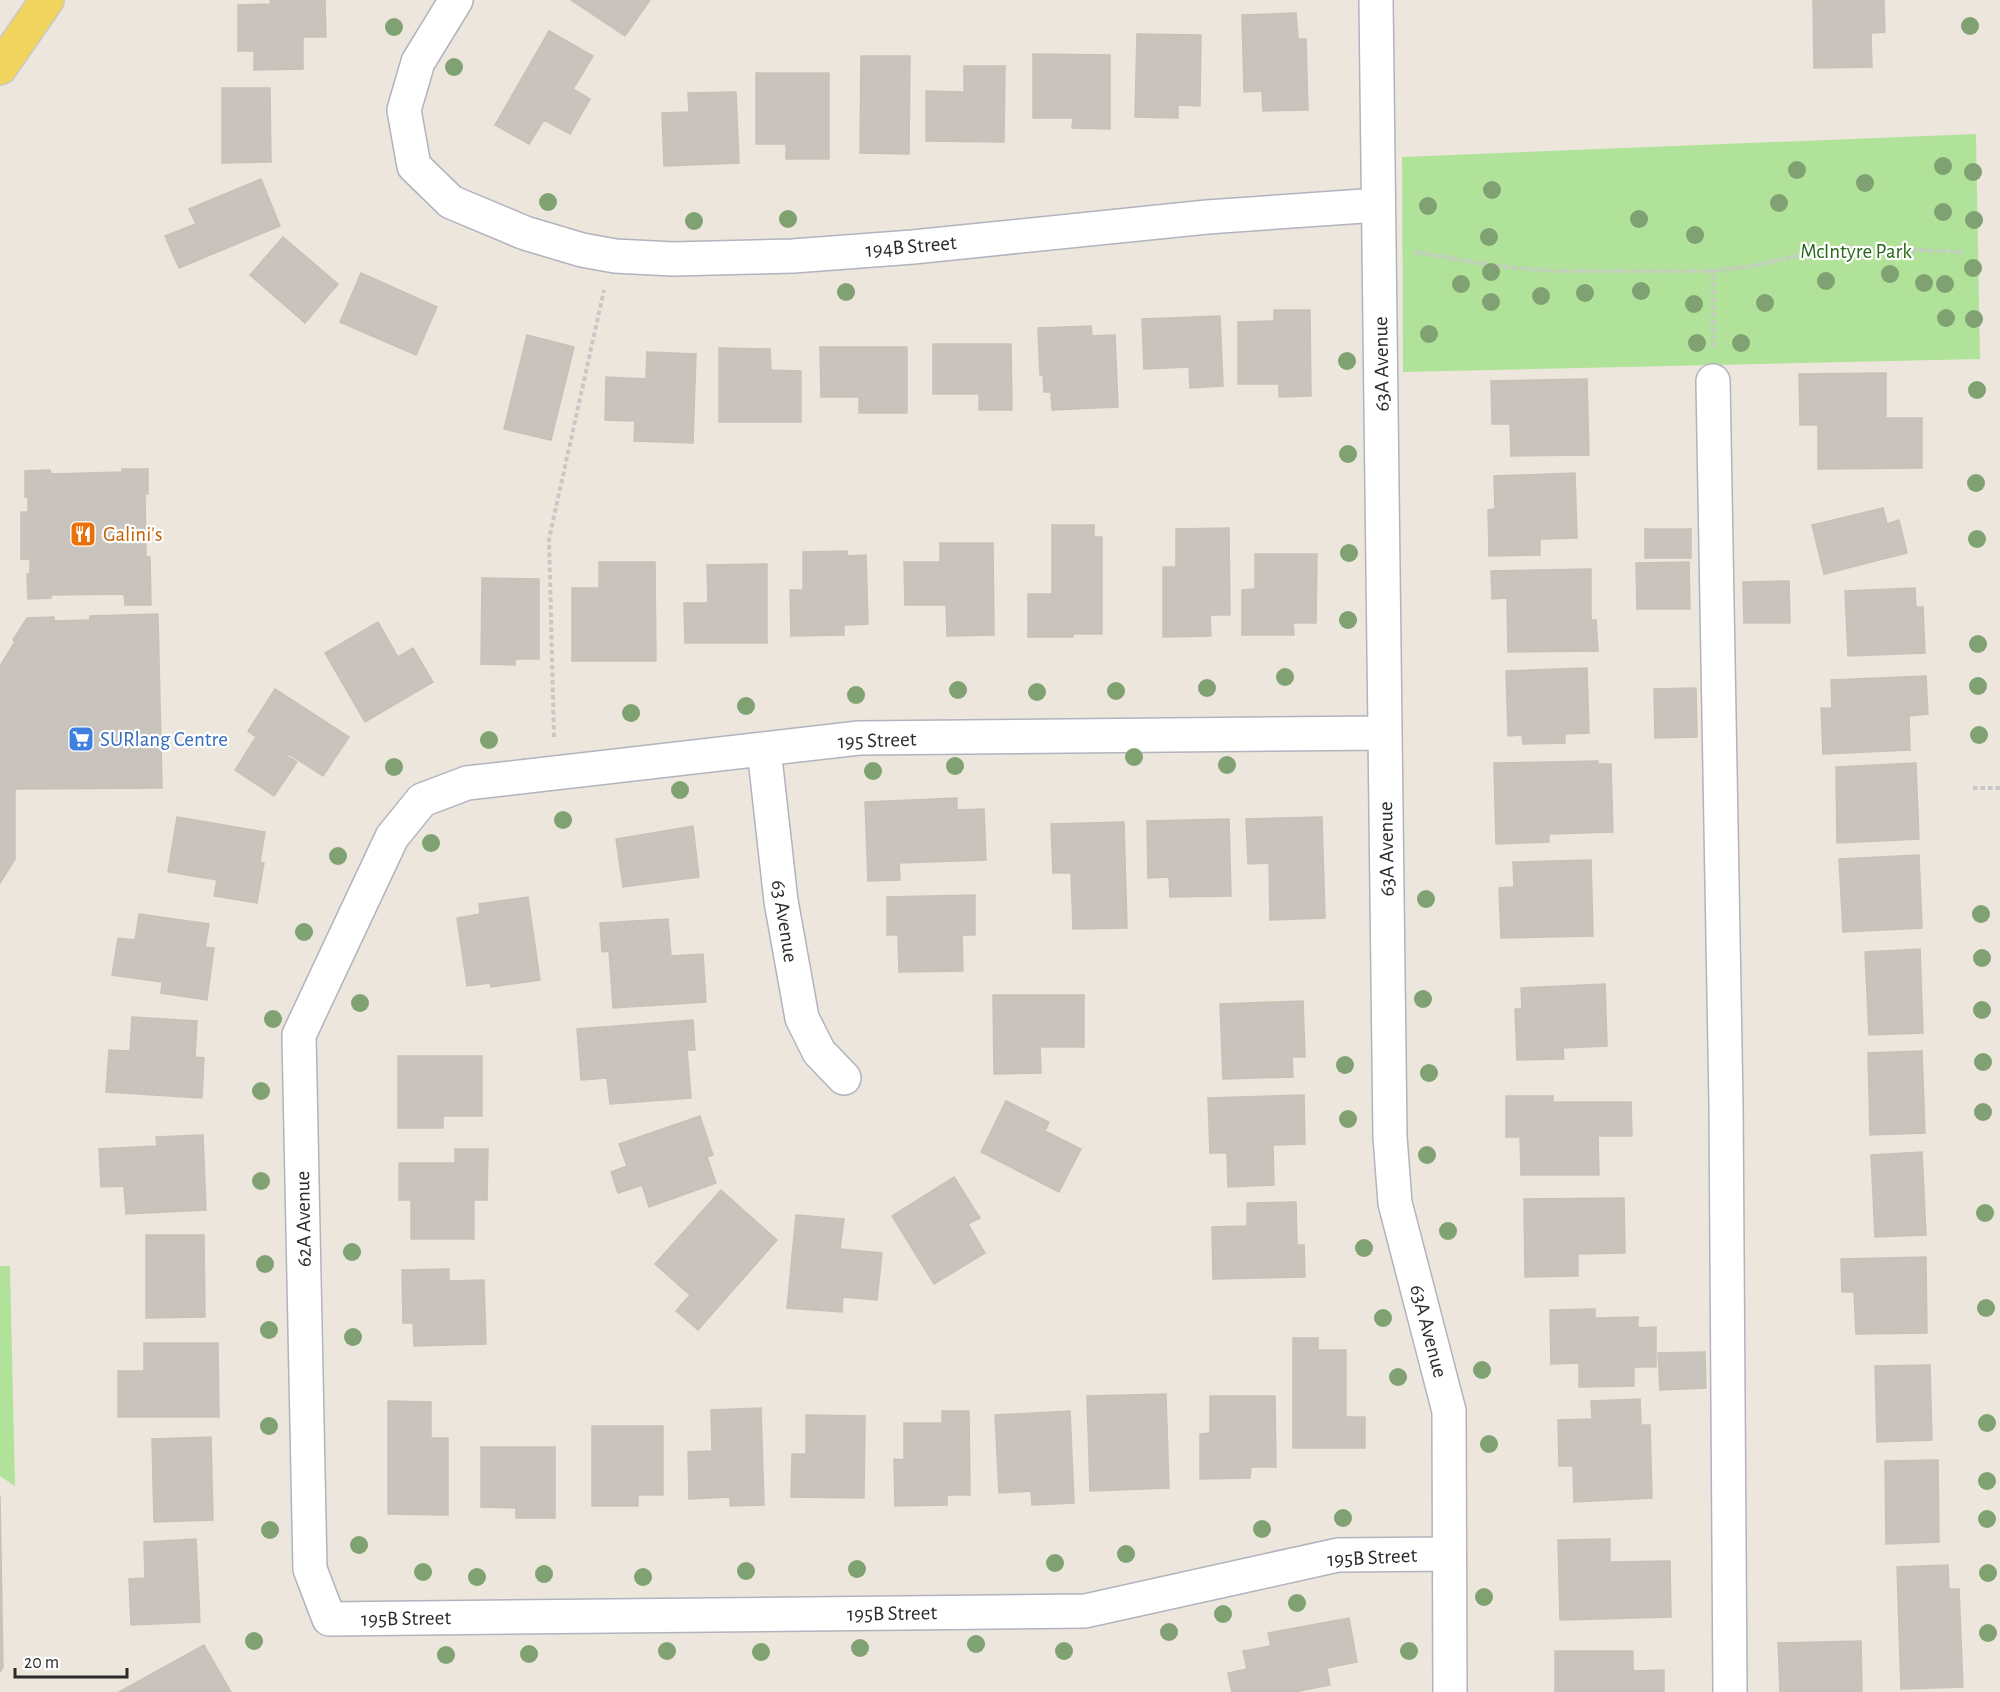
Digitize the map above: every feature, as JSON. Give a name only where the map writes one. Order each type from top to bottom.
[{"type":"main road","points":[[0,68],[47,0]]},
{"type":"street","name":"194B Street","points":[[456,0],[418,63],[404,110],[414,166],[451,202],[525,232],[582,250],[615,256],[674,259],[793,256],[913,247],[1207,217],[1378,205]]},
{"type":"street","name":"63A Avenue","points":[[1376,0],[1390,1137],[1395,1203],[1449,1411],[1450,1692]]},
{"type":"street","points":[[1713,381],[1726,1104],[1730,1692]]},
{"type":"street","name":"195 Street","points":[[392,837],[422,800],[467,783],[859,738],[1384,733]]},
{"type":"street","name":"63 Avenue","points":[[764,749],[781,901],[802,1018],[819,1052],[844,1078]]},
{"type":"street","name":"62A Avenue","points":[[329,1619],[310,1569],[299,1035],[392,837]]},
{"type":"street","name":"195B Street","points":[[329,1619],[1085,1611],[1338,1555],[1449,1554]]},
{"type":"path","points":[[1413,252],[1504,267],[1557,271],[1713,271],[1753,266],[1820,251],[1849,248],[1964,252]]},
{"type":"path","points":[[1713,271],[1713,381]]},
{"type":"path","points":[[554,737],[549,539],[605,286]]},
{"type":"path","points":[[1974,788],[2000,788]]},
{"type":"green space","name":"McIntyre Park","points":[[1976,134],[1980,359],[1403,372],[1402,157]]},
{"type":"green space","points":[[0,1266],[10,1266],[15,1486],[0,1476]]},
{"type":"building","points":[[270,0],[325,0],[326,37],[303,37],[303,69],[254,70],[254,51],[238,51],[238,5],[271,4]]},
{"type":"building","points":[[571,0],[650,0],[625,36]]},
{"type":"building","points":[[1813,0],[1884,0],[1885,32],[1871,33],[1872,67],[1814,68]]},
{"type":"building","points":[[1296,13],[1298,39],[1306,39],[1308,110],[1263,111],[1262,91],[1244,92],[1242,15]]},
{"type":"building","points":[[549,31],[593,56],[573,89],[590,99],[570,134],[544,120],[529,144],[495,125]]},
{"type":"building","points":[[1137,34],[1201,35],[1200,106],[1178,105],[1178,118],[1135,117]]},
{"type":"building","points":[[1033,54],[1110,55],[1110,129],[1072,128],[1073,118],[1033,118]]},
{"type":"building","points":[[861,56],[910,56],[909,154],[860,153]]},
{"type":"building","points":[[964,66],[1005,66],[1004,142],[926,141],[926,91],[964,92]]},
{"type":"building","points":[[756,73],[829,73],[829,159],[786,159],[786,144],[756,144]]},
{"type":"building","points":[[222,88],[270,88],[271,162],[222,163]]},
{"type":"building","points":[[736,92],[739,163],[664,166],[662,113],[689,112],[688,93]]},
{"type":"building","points":[[261,179],[280,226],[179,268],[165,236],[196,224],[189,209]]},
{"type":"building","points":[[283,237],[338,284],[305,323],[250,275]]},
{"type":"building","points":[[361,273],[437,307],[416,355],[340,322]]},
{"type":"building","points":[[1274,310],[1310,310],[1311,396],[1279,397],[1279,384],[1238,384],[1238,322],[1274,321]]},
{"type":"building","points":[[1220,316],[1223,386],[1190,388],[1189,367],[1144,369],[1142,319]]},
{"type":"building","points":[[1091,326],[1092,336],[1115,335],[1118,407],[1052,410],[1051,392],[1044,392],[1043,375],[1040,375],[1038,328]]},
{"type":"building","points":[[527,335],[574,347],[551,440],[504,429]]},
{"type":"building","points":[[933,344],[1011,344],[1012,410],[979,410],[979,394],[933,394]]},
{"type":"building","points":[[820,347],[907,347],[907,413],[859,413],[859,397],[821,397]]},
{"type":"building","points":[[719,348],[770,349],[771,370],[801,371],[801,422],[719,422]]},
{"type":"building","points":[[647,352],[696,354],[693,443],[634,441],[635,421],[605,420],[606,377],[646,379]]},
{"type":"building","points":[[1886,373],[1886,418],[1922,418],[1922,468],[1818,469],[1818,425],[1800,425],[1799,374]]},
{"type":"building","points":[[1587,379],[1589,455],[1511,456],[1510,424],[1492,424],[1491,381]]},
{"type":"building","name":"Galini's","points":[[122,469],[148,469],[148,494],[145,494],[146,557],[150,557],[151,605],[125,605],[124,594],[51,595],[51,598],[28,599],[27,574],[30,574],[30,559],[21,559],[21,512],[28,512],[28,497],[25,497],[25,471],[50,470],[51,474],[122,472]]},
{"type":"building","points":[[1575,473],[1577,538],[1540,539],[1540,555],[1489,556],[1488,510],[1495,509],[1494,476]]},
{"type":"building","points":[[1883,508],[1887,524],[1899,520],[1907,553],[1824,574],[1812,525]]},
{"type":"building","points":[[1052,525],[1094,525],[1094,537],[1102,537],[1102,634],[1073,634],[1073,637],[1028,637],[1028,594],[1052,594]]},
{"type":"building","points":[[1229,528],[1230,615],[1210,615],[1211,636],[1163,637],[1163,567],[1176,567],[1176,529]]},
{"type":"building","points":[[1645,529],[1691,529],[1691,558],[1645,558]]},
{"type":"building","points":[[940,543],[993,543],[994,635],[947,636],[946,605],[905,605],[904,562],[940,562]]},
{"type":"building","points":[[847,551],[847,556],[866,555],[868,624],[844,625],[844,635],[791,636],[790,590],[803,590],[803,552]]},
{"type":"building","points":[[1255,554],[1317,554],[1316,623],[1293,623],[1294,635],[1242,635],[1242,590],[1255,589]]},
{"type":"building","points":[[599,562],[655,562],[656,661],[572,661],[572,588],[599,588]]},
{"type":"building","points":[[1689,562],[1690,609],[1637,609],[1636,563]]},
{"type":"building","points":[[767,564],[767,643],[685,643],[684,603],[708,603],[707,565]]},
{"type":"building","points":[[1591,569],[1591,620],[1596,620],[1598,651],[1508,652],[1507,598],[1492,599],[1491,571]]},
{"type":"building","points":[[482,578],[539,579],[539,659],[515,659],[515,665],[481,664]]},
{"type":"building","points":[[1789,581],[1790,623],[1744,623],[1743,582]]},
{"type":"building","points":[[1915,588],[1916,607],[1923,607],[1925,653],[1848,656],[1845,591]]},
{"type":"building","name":"SURlang Centre","points":[[158,614],[162,788],[15,789],[15,859],[0,883],[0,666],[15,642],[13,640],[27,618],[54,617],[54,621],[90,620],[90,616]]},
{"type":"building","points":[[378,622],[398,657],[413,648],[433,682],[365,722],[325,653]]},
{"type":"building","points":[[1587,668],[1589,733],[1565,734],[1565,743],[1523,744],[1522,735],[1508,736],[1506,671]]},
{"type":"building","points":[[1926,676],[1928,714],[1909,716],[1910,750],[1823,754],[1821,708],[1832,708],[1831,680]]},
{"type":"building","points":[[1696,688],[1697,737],[1655,738],[1654,689]]},
{"type":"building","points":[[275,689],[349,737],[323,776],[289,754],[287,756],[297,762],[274,796],[235,770],[256,737],[248,731]]},
{"type":"building","points":[[1598,761],[1598,764],[1611,764],[1613,832],[1549,834],[1549,842],[1496,844],[1494,763]]},
{"type":"building","points":[[1916,763],[1919,839],[1837,843],[1836,767]]},
{"type":"building","points":[[957,798],[957,810],[984,809],[986,860],[899,863],[900,880],[868,881],[865,802]]},
{"type":"building","points":[[177,817],[265,832],[260,862],[264,863],[257,903],[214,896],[217,880],[168,872]]},
{"type":"building","points":[[1322,817],[1325,918],[1270,920],[1269,863],[1248,864],[1246,819]]},
{"type":"building","points":[[1229,819],[1231,896],[1170,897],[1169,877],[1148,878],[1147,821]]},
{"type":"building","points":[[1124,822],[1127,928],[1073,929],[1071,873],[1053,873],[1051,824]]},
{"type":"building","points":[[693,826],[699,877],[623,887],[616,839]]},
{"type":"building","points":[[1919,855],[1922,928],[1843,932],[1839,859]]},
{"type":"building","points":[[1591,860],[1593,936],[1501,938],[1499,888],[1514,887],[1513,862]]},
{"type":"building","points":[[975,895],[975,935],[962,935],[963,971],[899,972],[898,935],[887,935],[887,897]]},
{"type":"building","points":[[528,897],[540,980],[491,987],[490,983],[467,986],[457,918],[480,914],[479,904]]},
{"type":"building","points":[[139,914],[209,924],[205,947],[214,948],[207,1000],[161,993],[162,982],[112,975],[118,938],[135,940]]},
{"type":"building","points":[[668,919],[671,956],[703,954],[706,1002],[613,1008],[609,951],[602,952],[600,923]]},
{"type":"building","points":[[1920,949],[1923,1033],[1869,1035],[1865,952]]},
{"type":"building","points":[[1605,984],[1607,1046],[1563,1048],[1564,1059],[1517,1060],[1515,1009],[1522,1009],[1521,988]]},
{"type":"building","points":[[993,995],[1084,995],[1084,1047],[1040,1047],[1041,1073],[994,1074]]},
{"type":"building","points":[[1303,1001],[1305,1057],[1292,1057],[1293,1077],[1223,1079],[1220,1004]]},
{"type":"building","points":[[132,1017],[197,1021],[195,1057],[204,1058],[202,1098],[106,1092],[109,1050],[130,1051]]},
{"type":"building","points":[[693,1020],[695,1050],[687,1050],[691,1098],[610,1104],[607,1078],[581,1080],[577,1029]]},
{"type":"building","points":[[1922,1051],[1925,1133],[1870,1135],[1868,1053]]},
{"type":"building","points":[[398,1056],[482,1056],[482,1116],[443,1116],[443,1128],[398,1128]]},
{"type":"building","points":[[1304,1095],[1305,1144],[1273,1145],[1274,1185],[1228,1187],[1227,1153],[1210,1153],[1208,1098]]},
{"type":"building","points":[[1506,1096],[1553,1096],[1553,1102],[1631,1102],[1632,1136],[1598,1136],[1599,1175],[1521,1175],[1520,1137],[1506,1137]]},
{"type":"building","points":[[1006,1101],[1049,1122],[1045,1131],[1081,1149],[1059,1192],[981,1152]]},
{"type":"building","points":[[700,1116],[713,1155],[707,1157],[716,1183],[649,1207],[642,1185],[618,1193],[611,1172],[627,1166],[619,1144]]},
{"type":"building","points":[[203,1135],[206,1210],[126,1214],[124,1186],[101,1187],[99,1149],[157,1146],[156,1137]]},
{"type":"building","points":[[455,1149],[488,1149],[487,1200],[474,1200],[474,1239],[411,1239],[411,1200],[399,1200],[399,1163],[455,1163]]},
{"type":"building","points":[[1922,1152],[1926,1235],[1875,1237],[1871,1155]]},
{"type":"building","points":[[954,1177],[980,1218],[968,1224],[985,1253],[934,1284],[892,1216]]},
{"type":"building","points":[[721,1190],[777,1240],[698,1330],[676,1311],[690,1295],[655,1264]]},
{"type":"building","points":[[1624,1198],[1625,1253],[1578,1254],[1578,1276],[1525,1277],[1524,1199]]},
{"type":"building","points":[[1296,1202],[1297,1245],[1304,1245],[1305,1277],[1213,1279],[1212,1227],[1247,1226],[1247,1203]]},
{"type":"building","points":[[796,1215],[844,1219],[840,1249],[882,1253],[877,1300],[843,1297],[842,1312],[787,1308]]},
{"type":"building","points":[[146,1235],[204,1235],[205,1317],[146,1318]]},
{"type":"building","points":[[1926,1257],[1927,1333],[1856,1334],[1854,1292],[1842,1292],[1841,1259]]},
{"type":"building","points":[[449,1269],[449,1281],[484,1280],[486,1344],[414,1346],[413,1323],[403,1323],[402,1270]]},
{"type":"building","points":[[1595,1309],[1595,1318],[1638,1317],[1638,1328],[1656,1327],[1656,1367],[1634,1367],[1634,1386],[1579,1387],[1579,1363],[1551,1364],[1550,1310]]},
{"type":"building","points":[[1293,1338],[1318,1338],[1318,1350],[1346,1350],[1346,1417],[1365,1417],[1365,1448],[1293,1448]]},
{"type":"building","points":[[144,1343],[218,1343],[219,1417],[118,1417],[118,1371],[144,1371]]},
{"type":"building","points":[[1705,1352],[1706,1388],[1660,1390],[1658,1353]]},
{"type":"building","points":[[1930,1365],[1932,1440],[1877,1442],[1875,1366]]},
{"type":"building","points":[[1166,1394],[1169,1488],[1090,1491],[1087,1396]]},
{"type":"building","points":[[1210,1396],[1275,1396],[1276,1467],[1251,1467],[1250,1478],[1200,1479],[1200,1434],[1210,1433]]},
{"type":"building","points":[[1640,1399],[1641,1425],[1650,1425],[1652,1498],[1574,1502],[1573,1466],[1559,1466],[1558,1420],[1592,1419],[1591,1401]]},
{"type":"building","points":[[388,1401],[431,1402],[431,1438],[448,1438],[448,1515],[388,1514]]},
{"type":"building","points":[[761,1408],[764,1505],[730,1506],[730,1497],[689,1499],[688,1452],[712,1451],[711,1410]]},
{"type":"building","points":[[942,1411],[969,1411],[970,1495],[947,1495],[947,1505],[895,1506],[894,1459],[904,1460],[904,1423],[942,1423]]},
{"type":"building","points":[[1070,1411],[1074,1503],[1032,1505],[1031,1491],[999,1493],[995,1415]]},
{"type":"building","points":[[806,1415],[865,1416],[864,1498],[791,1497],[792,1454],[806,1454]]},
{"type":"building","points":[[592,1426],[663,1426],[663,1495],[638,1495],[638,1506],[592,1506]]},
{"type":"building","points":[[211,1437],[213,1520],[154,1522],[152,1439]]},
{"type":"building","points":[[481,1447],[555,1447],[555,1518],[516,1518],[516,1508],[481,1507]]},
{"type":"building","points":[[1938,1460],[1939,1542],[1886,1544],[1885,1461]]},
{"type":"building","points":[[0,1496],[3,1667],[0,1672]]},
{"type":"building","points":[[196,1539],[200,1622],[131,1625],[129,1579],[145,1578],[144,1542]]},
{"type":"building","points":[[1610,1539],[1610,1562],[1670,1561],[1671,1617],[1560,1620],[1558,1540]]},
{"type":"building","points":[[1948,1565],[1949,1589],[1959,1589],[1963,1687],[1901,1689],[1897,1567]]},
{"type":"building","points":[[1349,1618],[1357,1662],[1327,1668],[1330,1685],[1294,1692],[1232,1692],[1228,1673],[1247,1669],[1243,1651],[1271,1646],[1268,1633]]},
{"type":"building","points":[[1861,1641],[1862,1692],[1780,1692],[1778,1643]]},
{"type":"building","points":[[204,1645],[231,1692],[119,1692]]},
{"type":"building","points":[[1555,1651],[1633,1651],[1633,1671],[1664,1670],[1664,1692],[1555,1692]]},
{"type":"place","name":"Galini's","points":[[83,534]]},
{"type":"place","name":"SURlang Centre","points":[[81,739]]}]
